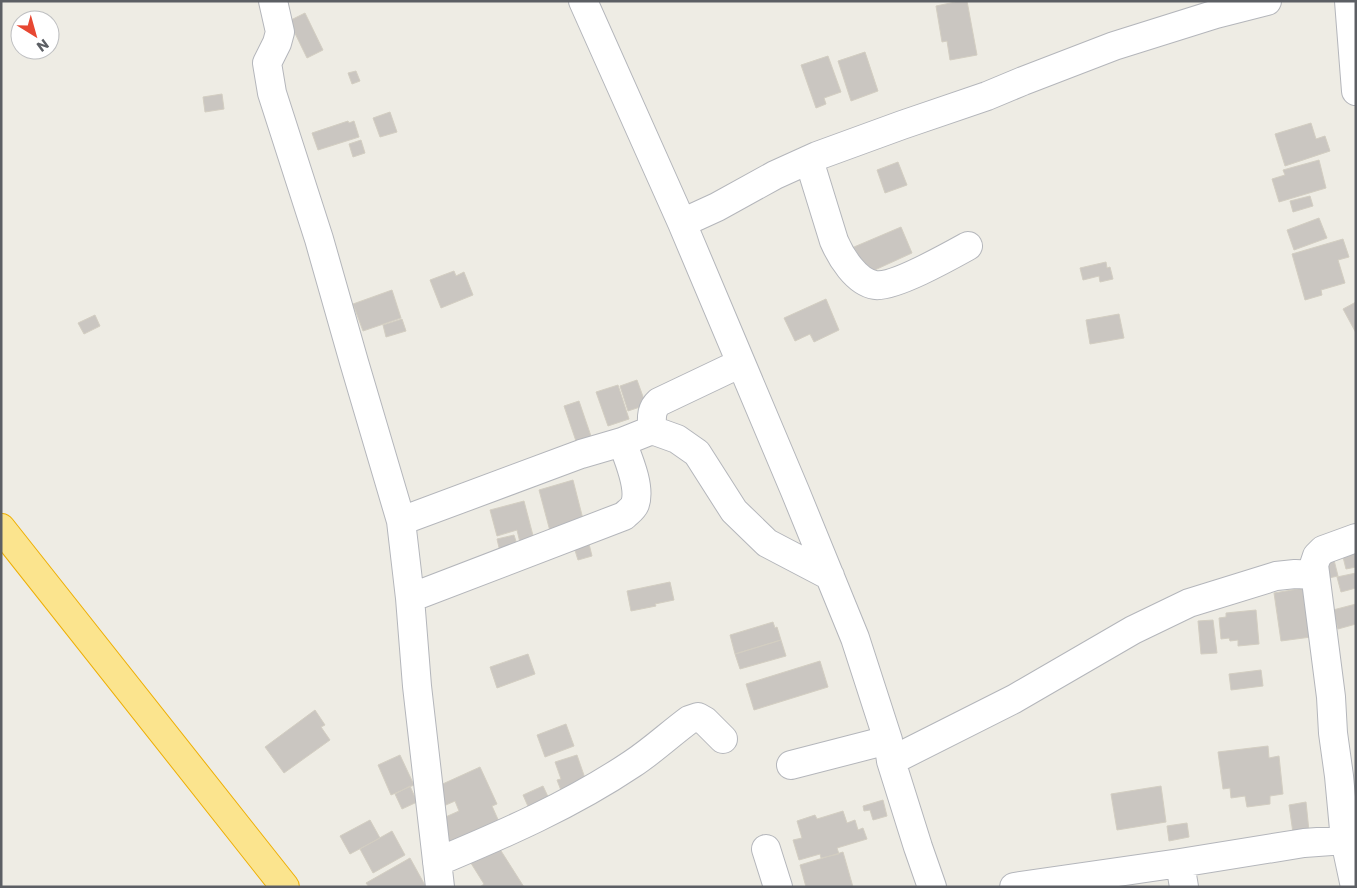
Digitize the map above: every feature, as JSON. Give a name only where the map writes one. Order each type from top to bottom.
[{"type":"highway","points":[[1,528],[285,887]]},
{"type":"street","points":[[273,1],[280,32],[267,63],[272,93],[319,239],[401,521],[438,874],[498,837],[552,811],[633,764],[689,720],[698,717],[723,739]]},
{"type":"street","points":[[583,1],[682,222],[855,638],[918,847],[932,887]]},
{"type":"street","points":[[682,222],[717,207],[774,176],[809,160],[893,128],[987,96],[1114,46],[1216,14],[1267,1]]},
{"type":"street","points":[[1349,1],[1356,91]]},
{"type":"street","points":[[809,160],[828,222],[840,253],[848,266],[864,280],[876,285],[895,282],[968,246]]},
{"type":"street","points":[[652,430],[652,412],[659,402],[741,363]]},
{"type":"street","points":[[401,521],[581,454],[622,442],[652,430],[677,439],[697,453],[734,511],[767,543],[830,576]]},
{"type":"street","points":[[410,598],[624,516],[635,506],[637,495],[622,442]]},
{"type":"street","points":[[1355,887],[1345,840],[1348,774],[1333,733],[1331,697],[1314,565],[1317,556],[1323,550],[1356,538]]},
{"type":"street","points":[[791,765],[890,750],[1014,699],[1134,630],[1189,603],[1276,576],[1295,574],[1315,575]]},
{"type":"street","points":[[1014,887],[1182,875],[1304,844],[1345,840]]},
{"type":"street","points":[[766,849],[778,887]]},
{"type":"building","points":[[967,1],[977,55],[950,60],[947,41],[942,42],[936,6]]},
{"type":"building","points":[[305,13],[323,50],[307,58],[289,21]]},
{"type":"building","points":[[865,52],[878,91],[851,101],[838,61]]},
{"type":"building","points":[[828,56],[841,92],[824,98],[826,104],[816,108],[801,65]]},
{"type":"building","points":[[356,71],[360,81],[352,84],[348,73]]},
{"type":"building","points":[[222,94],[224,109],[205,112],[203,97]]},
{"type":"building","points":[[390,112],[397,132],[380,137],[373,118]]},
{"type":"building","points":[[348,121],[349,123],[354,121],[359,137],[318,150],[312,133]]},
{"type":"building","points":[[1311,123],[1316,139],[1325,136],[1330,151],[1285,166],[1275,134]]},
{"type":"building","points":[[361,140],[365,153],[353,157],[349,144]]},
{"type":"building","points":[[1319,160],[1326,188],[1279,202],[1272,179],[1285,175],[1283,170]]},
{"type":"building","points":[[898,162],[907,185],[885,193],[877,170]]},
{"type":"building","points":[[1310,196],[1313,206],[1293,212],[1290,201]]},
{"type":"building","points":[[1319,218],[1327,238],[1294,250],[1287,230]]},
{"type":"building","points":[[901,227],[912,253],[866,274],[854,247]]},
{"type":"building","points":[[1343,239],[1349,257],[1338,260],[1345,283],[1321,290],[1322,295],[1305,300],[1292,254]]},
{"type":"building","points":[[1106,262],[1107,268],[1110,267],[1113,279],[1100,282],[1099,276],[1083,280],[1080,268]]},
{"type":"building","points":[[454,271],[456,276],[464,272],[473,295],[441,308],[430,280]]},
{"type":"building","points":[[392,290],[401,318],[363,331],[353,304]]},
{"type":"building","points":[[826,299],[839,330],[814,342],[810,334],[795,341],[784,318]]},
{"type":"building","points":[[1356,302],[1356,333],[1343,309]]},
{"type":"building","points":[[1119,314],[1124,338],[1090,344],[1086,320]]},
{"type":"building","points":[[95,315],[100,326],[84,334],[78,323]]},
{"type":"building","points":[[402,319],[406,331],[386,337],[383,325]]},
{"type":"building","points":[[637,380],[646,405],[628,411],[620,386]]},
{"type":"building","points":[[618,385],[629,419],[608,426],[596,392]]},
{"type":"building","points":[[579,401],[593,442],[578,447],[564,406]]},
{"type":"building","points":[[573,480],[584,523],[550,531],[539,490]]},
{"type":"building","points":[[524,501],[536,547],[522,551],[517,530],[497,536],[490,510]]},
{"type":"building","points":[[514,535],[519,551],[501,556],[497,539]]},
{"type":"building","points":[[588,540],[592,556],[578,560],[573,544]]},
{"type":"building","points":[[1356,550],[1356,567],[1346,569],[1342,553]]},
{"type":"building","points":[[1334,560],[1338,576],[1324,579],[1319,563]]},
{"type":"building","points":[[1356,573],[1356,588],[1341,592],[1337,577]]},
{"type":"building","points":[[670,582],[674,600],[631,611],[627,591]]},
{"type":"building","points":[[1304,588],[1311,637],[1281,641],[1274,593]]},
{"type":"building","points":[[1356,604],[1356,624],[1338,629],[1333,610]]},
{"type":"building","points":[[1256,610],[1259,644],[1238,646],[1238,640],[1221,639],[1219,618],[1226,617],[1226,613]]},
{"type":"building","points":[[1213,620],[1217,653],[1201,654],[1198,621]]},
{"type":"building","points":[[773,622],[775,628],[777,627],[781,640],[735,654],[730,635]]},
{"type":"building","points":[[781,640],[786,656],[740,669],[735,654]]},
{"type":"building","points":[[528,654],[535,674],[497,688],[490,667]]},
{"type":"building","points":[[820,661],[828,687],[754,710],[746,684]]},
{"type":"building","points":[[1261,670],[1263,686],[1231,690],[1229,674]]},
{"type":"building","points":[[315,710],[325,725],[321,727],[330,740],[284,773],[265,747]]},
{"type":"building","points":[[566,724],[574,746],[545,757],[537,735]]},
{"type":"building","points":[[1268,746],[1269,758],[1279,756],[1283,794],[1270,796],[1270,804],[1247,807],[1245,796],[1231,798],[1230,788],[1223,789],[1218,752]]},
{"type":"building","points":[[400,755],[414,785],[391,795],[378,765]]},
{"type":"building","points":[[577,755],[587,784],[562,793],[557,780],[561,779],[555,762]]},
{"type":"building","points":[[480,767],[497,804],[492,806],[500,824],[444,851],[441,819],[459,811],[455,801],[439,808],[436,787]]},
{"type":"building","points":[[410,786],[417,802],[402,809],[395,794]]},
{"type":"building","points":[[543,786],[551,803],[531,813],[523,795]]},
{"type":"building","points":[[1161,786],[1166,822],[1117,830],[1111,794]]},
{"type":"building","points":[[883,800],[887,816],[873,820],[870,810],[864,811],[863,806]]},
{"type":"building","points":[[1306,802],[1309,831],[1293,833],[1289,805]]},
{"type":"building","points":[[843,811],[847,823],[855,820],[858,830],[863,828],[867,839],[837,848],[839,854],[821,858],[820,854],[799,860],[793,840],[802,838],[797,821],[815,815],[817,819]]},
{"type":"building","points":[[370,820],[380,838],[350,854],[340,836]]},
{"type":"building","points":[[1187,823],[1189,837],[1169,841],[1167,826]]},
{"type":"building","points":[[392,831],[405,855],[373,873],[360,849]]},
{"type":"building","points":[[496,843],[524,887],[480,887],[484,884],[469,860]]},
{"type":"building","points":[[843,852],[853,887],[806,887],[800,865]]},
{"type":"building","points":[[410,858],[426,887],[369,887],[366,883]]}]
